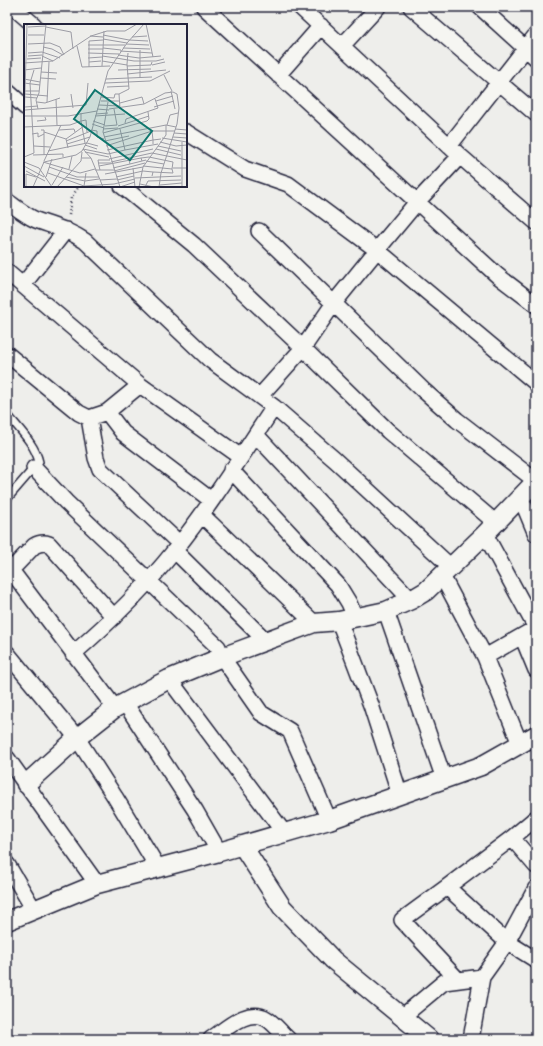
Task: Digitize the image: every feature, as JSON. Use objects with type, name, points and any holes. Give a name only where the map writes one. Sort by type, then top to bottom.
[{"type":"street","points":[[13,7],[33,24]]},
{"type":"street","points":[[204,7],[498,276],[536,305]]},
{"type":"street","points":[[300,7],[449,146],[536,222]]},
{"type":"street","points":[[342,46],[378,7]]},
{"type":"street","points":[[411,7],[536,114]]},
{"type":"street","points":[[480,7],[531,53]]},
{"type":"street","points":[[278,75],[321,26]]},
{"type":"street","points":[[449,146],[499,82],[531,53],[536,35]]},
{"type":"street","points":[[7,91],[24,106]]},
{"type":"street","points":[[187,133],[245,169],[288,184],[376,250],[536,383]]},
{"type":"street","points":[[260,396],[303,348],[334,303],[376,250],[417,202],[460,156]]},
{"type":"street","points":[[123,187],[194,245],[490,528],[536,628],[484,657]]},
{"type":"street","points":[[7,202],[35,219],[75,234],[94,248],[210,360],[260,396],[335,460],[447,572],[520,744]]},
{"type":"street","points":[[23,285],[66,230]]},
{"type":"street","points":[[26,784],[77,738],[120,706],[169,679],[222,657],[314,623],[347,619],[386,611],[426,591],[521,498],[536,481],[463,424],[423,390],[259,231]]},
{"type":"street","points":[[7,272],[140,385],[241,457]]},
{"type":"street","points":[[7,354],[79,413],[90,418],[107,412],[140,385]]},
{"type":"street","points":[[73,654],[114,617],[148,582],[178,547],[212,500],[274,408]]},
{"type":"street","points":[[107,412],[123,433],[212,500]]},
{"type":"street","points":[[90,418],[96,458],[100,469],[178,547],[266,641]]},
{"type":"street","points":[[256,435],[410,600]]},
{"type":"street","points":[[34,468],[66,502],[148,582],[218,647],[222,657],[261,713],[290,731],[329,820]]},
{"type":"street","points":[[231,470],[338,585],[349,603],[347,619],[371,705],[400,795]]},
{"type":"street","points":[[521,498],[536,534]]},
{"type":"street","points":[[202,514],[314,623]]},
{"type":"street","points":[[114,617],[49,544],[38,543],[10,572],[73,654],[120,706],[195,810],[219,852]]},
{"type":"street","points":[[386,611],[444,779]]},
{"type":"street","points":[[522,636],[536,670]]},
{"type":"street","points":[[7,653],[77,738],[158,868]]},
{"type":"street","points":[[169,679],[285,834]]},
{"type":"street","points":[[7,921],[97,884],[285,834],[329,820],[481,766],[536,735]]},
{"type":"street","points":[[7,758],[97,884]]},
{"type":"street","points":[[458,980],[402,920],[512,838],[536,818]]},
{"type":"street","points":[[512,838],[536,866]]},
{"type":"street","points":[[242,845],[282,907],[333,960],[428,1039]]},
{"type":"street","points":[[7,864],[34,910]]},
{"type":"street","points":[[447,887],[507,942],[536,960]]},
{"type":"street","points":[[471,1039],[482,977],[507,942],[536,888]]},
{"type":"street","points":[[402,1017],[444,982],[482,977]]},
{"type":"street","points":[[211,1039],[244,1017],[257,1016],[267,1020],[288,1039]]},
{"type":"lane","points":[[7,414],[29,442],[37,455],[39,462],[7,499]]},
{"type":"path","points":[[66,230],[71,198],[78,187]]}]
